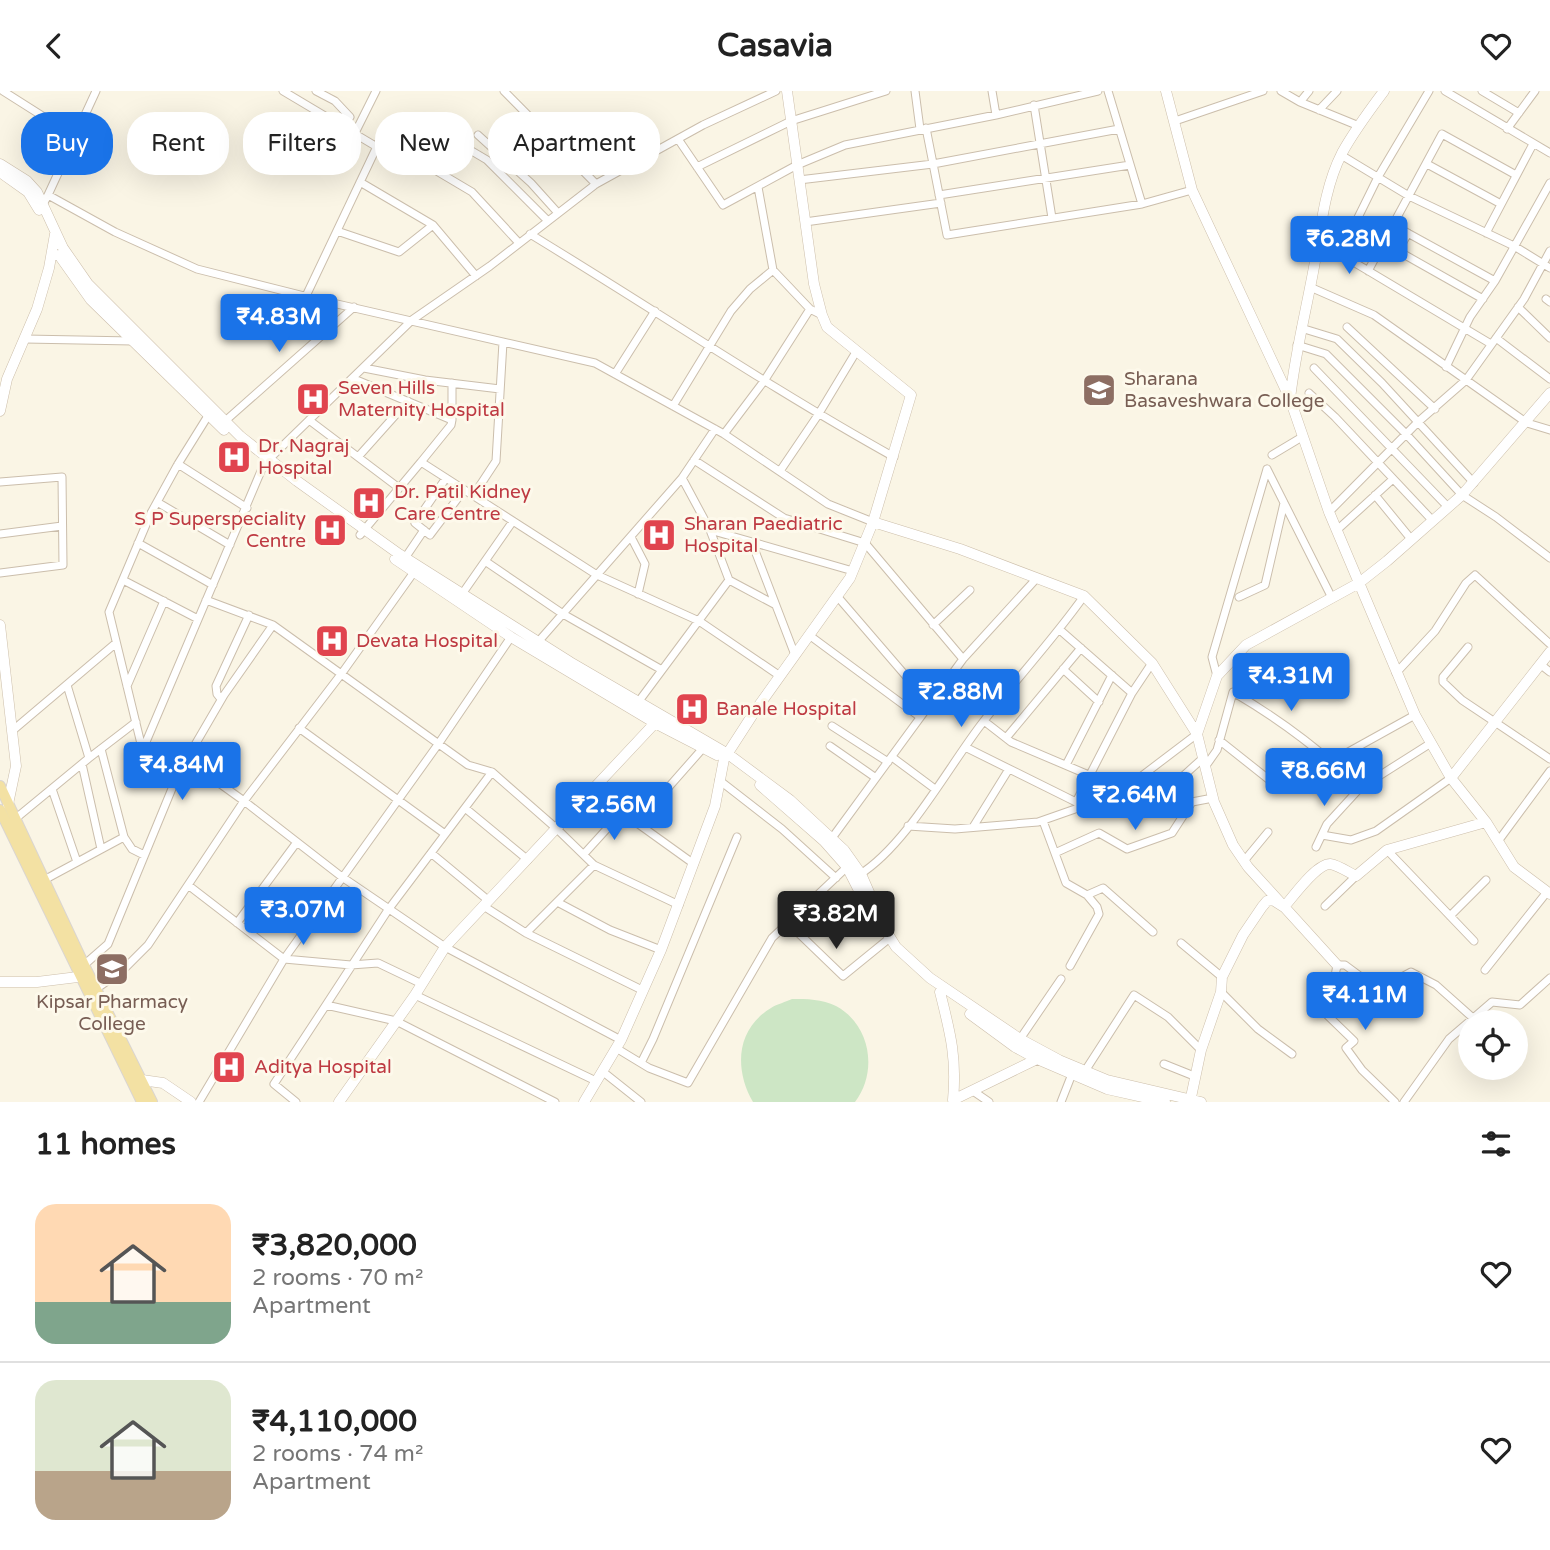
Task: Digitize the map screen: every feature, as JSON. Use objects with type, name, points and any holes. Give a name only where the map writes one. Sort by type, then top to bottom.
[{"type":"main road","points":[[584,1102],[619,1044],[661,950],[715,806],[726,756],[853,571],[873,522],[911,395],[827,327],[822,315],[814,285],[787,91]]},
{"type":"main road","points":[[1166,91],[1192,190],[1290,399],[1329,512],[1415,715],[1451,778],[1499,839],[1514,867],[1549,893]]},
{"type":"main road","points":[[1290,399],[1297,345],[1325,199],[1341,155],[1384,91]]},
{"type":"main road","points":[[0,164],[32,186],[43,203],[54,239],[82,290],[136,338],[210,413],[266,462],[511,637],[655,723],[726,756],[824,841],[858,876],[886,941],[896,955],[940,992],[1015,1047],[1107,1089],[1165,1102]]},
{"type":"main road","points":[[0,172],[43,203]]},
{"type":"main road","points":[[0,411],[7,379],[25,339],[49,268],[54,239]]},
{"type":"main road","points":[[1197,734],[1217,676],[1246,645],[1359,583],[1462,495],[1527,423],[1550,393]]},
{"type":"main road","points":[[210,413],[224,422],[266,462]]},
{"type":"main road","points":[[873,522],[960,549],[1084,596],[1152,663],[1197,734],[1213,798],[1225,831],[1244,861],[1337,965]]},
{"type":"main road","points":[[362,532],[405,558],[416,569],[639,701],[790,800],[832,838],[858,876],[886,931],[905,957],[960,1000],[1020,1039],[1085,1071],[1122,1084],[1194,1101],[1194,1076],[1200,1050],[1221,992],[1222,977],[1243,935],[1267,901],[1273,900],[1284,907]]},
{"type":"main road","points":[[0,625],[16,766],[5,814],[44,880],[84,965],[85,976],[96,989],[152,1102]]},
{"type":"main road","points":[[1451,778],[1550,652]]},
{"type":"main road","points":[[340,1102],[445,947],[655,723]]},
{"type":"main road","points":[[0,786],[5,814],[85,976],[142,1102]]},
{"type":"main road","points":[[1284,907],[1325,864],[1332,864],[1356,876],[1387,850],[1486,822]]},
{"type":"main road","points":[[0,982],[37,982],[85,976]]},
{"type":"main road","points":[[940,992],[954,1047],[956,1072],[952,1101]]},
{"type":"main road","points":[[952,1101],[1037,1059]]},
{"type":"main road","points":[[142,1080],[163,1083],[191,1102]]},
{"type":"street","points":[[3,91],[36,112]]},
{"type":"street","points":[[86,112],[96,91]]},
{"type":"street","points":[[283,91],[319,112]]},
{"type":"street","points":[[316,91],[335,101],[345,112]]},
{"type":"street","points":[[361,121],[376,91]]},
{"type":"street","points":[[503,91],[596,184]]},
{"type":"street","points":[[210,413],[157,502],[109,612],[142,749],[266,462],[412,320],[476,276],[596,184],[678,139],[776,91]]},
{"type":"street","points":[[697,167],[791,121],[886,91]]},
{"type":"street","points":[[915,91],[947,236],[1142,204],[1192,190]]},
{"type":"street","points":[[992,91],[996,115]]},
{"type":"street","points":[[678,139],[723,205],[797,166],[845,145],[996,115],[1098,91]]},
{"type":"street","points":[[1108,91],[1142,204]]},
{"type":"street","points":[[1175,121],[1241,94],[1263,91]]},
{"type":"street","points":[[1281,91],[1300,102],[1359,126]]},
{"type":"street","points":[[1300,102],[1309,91]]},
{"type":"street","points":[[1319,110],[1337,91]]},
{"type":"street","points":[[1429,91],[1378,177],[1340,254],[1465,328],[1494,341],[1550,379]]},
{"type":"street","points":[[1445,91],[1550,153]]},
{"type":"street","points":[[1507,129],[1535,91]]},
{"type":"street","points":[[1485,92],[1519,113]]},
{"type":"street","points":[[1034,105],[1052,218]]},
{"type":"street","points":[[799,180],[933,164],[1119,129]]},
{"type":"street","points":[[1368,271],[1442,134],[1517,175]]},
{"type":"street","points":[[478,135],[531,183],[558,213]]},
{"type":"street","points":[[1486,233],[1533,144]]},
{"type":"street","points":[[306,296],[375,151]]},
{"type":"street","points":[[474,152],[487,160],[548,221]]},
{"type":"street","points":[[1341,155],[1409,196],[1514,246],[1547,266]]},
{"type":"street","points":[[1427,164],[1501,204]]},
{"type":"street","points":[[805,222],[1130,165]]},
{"type":"street","points":[[56,175],[43,203],[197,269],[595,363],[724,433],[828,504],[873,522]]},
{"type":"street","points":[[443,175],[472,192],[519,243]]},
{"type":"street","points":[[360,182],[433,225],[476,276]]},
{"type":"street","points":[[1446,367],[1465,328],[1495,281],[1550,183]]},
{"type":"street","points":[[758,187],[773,269],[810,309],[822,315]]},
{"type":"street","points":[[337,231],[399,252],[433,225]]},
{"type":"street","points":[[1393,225],[1495,281]]},
{"type":"street","points":[[1408,233],[1398,251],[1483,299]]},
{"type":"street","points":[[530,235],[818,415],[894,457]]},
{"type":"street","points":[[1329,512],[1418,422],[1466,380],[1547,266],[1550,251]]},
{"type":"street","points":[[673,406],[731,311],[750,289],[773,269]]},
{"type":"street","points":[[1310,287],[1374,315],[1527,423],[1550,430]]},
{"type":"street","points":[[224,422],[354,307]]},
{"type":"street","points":[[1518,307],[1550,338]]},
{"type":"street","points":[[724,433],[764,381],[810,309]]},
{"type":"street","points":[[615,374],[655,311]]},
{"type":"street","points":[[1347,327],[1435,408]]},
{"type":"street","points":[[1301,328],[1337,339],[1474,482]]},
{"type":"street","points":[[25,339],[136,338]]},
{"type":"street","points":[[473,496],[496,461],[503,342]]},
{"type":"street","points":[[1297,345],[1326,354],[1462,495],[1550,558]]},
{"type":"street","points":[[780,471],[856,352]]},
{"type":"street","points":[[364,368],[500,389]]},
{"type":"street","points":[[1314,368],[1448,507]]},
{"type":"street","points":[[354,379],[452,420]]},
{"type":"street","points":[[362,532],[451,425],[452,383]]},
{"type":"street","points":[[1309,393],[1432,520]]},
{"type":"street","points":[[358,457],[408,401]]},
{"type":"street","points":[[309,420],[398,488]]},
{"type":"street","points":[[538,642],[682,478],[715,429]]},
{"type":"street","points":[[1272,455],[1301,437]]},
{"type":"street","points":[[694,460],[783,518],[864,543],[963,659]]},
{"type":"street","points":[[421,462],[597,575],[699,621],[780,676]]},
{"type":"street","points":[[178,464],[247,508]]},
{"type":"street","points":[[1217,676],[1212,657],[1267,469],[1332,599]]},
{"type":"street","points":[[0,482],[62,477],[63,565],[0,573]]},
{"type":"street","points":[[446,478],[415,523],[430,535],[464,490]]},
{"type":"street","points":[[682,478],[710,530],[729,580],[774,605]]},
{"type":"street","points":[[1337,530],[1393,479]]},
{"type":"street","points":[[1375,495],[1411,539]]},
{"type":"street","points":[[157,502],[230,545]]},
{"type":"street","points":[[1239,597],[1265,585],[1284,503]]},
{"type":"street","points":[[462,594],[513,521]]},
{"type":"street","points":[[0,534],[62,526]]},
{"type":"street","points":[[405,558],[424,530]]},
{"type":"street","points":[[710,530],[853,571]]},
{"type":"street","points":[[631,537],[645,564],[638,594]]},
{"type":"street","points":[[138,543],[213,585]]},
{"type":"street","points":[[752,543],[795,655]]},
{"type":"street","points":[[485,561],[563,614],[662,670]]},
{"type":"street","points":[[96,989],[123,970],[148,946],[244,801],[342,673],[416,569]]},
{"type":"street","points":[[1396,673],[1435,631],[1466,583],[1475,575],[1550,644]]},
{"type":"street","points":[[832,838],[963,659],[1037,578]]},
{"type":"street","points":[[123,580],[198,619]]},
{"type":"street","points":[[639,701],[729,580]]},
{"type":"street","points":[[933,625],[970,590]]},
{"type":"street","points":[[837,596],[930,705]]},
{"type":"street","points":[[858,876],[887,853],[984,721],[1060,630],[1084,596]]},
{"type":"street","points":[[206,600],[273,625],[468,765],[492,772],[594,865],[679,905]]},
{"type":"street","points":[[127,686],[164,601]]},
{"type":"street","points":[[221,699],[216,686],[249,615]]},
{"type":"street","points":[[84,965],[108,944],[178,774],[221,699],[273,625]]},
{"type":"street","points":[[1060,630],[1132,693]]},
{"type":"street","points":[[810,635],[920,717]]},
{"type":"street","points":[[200,1102],[284,960],[511,637]]},
{"type":"street","points":[[12,731],[117,643]]},
{"type":"street","points":[[1468,647],[1442,679],[1461,700],[1550,759]]},
{"type":"street","points":[[1006,738],[1081,648]]},
{"type":"street","points":[[1080,804],[1089,775],[1132,693],[1152,663]]},
{"type":"street","points":[[1541,665],[1550,671]]},
{"type":"street","points":[[1063,669],[1099,702]]},
{"type":"street","points":[[1066,765],[1112,675]]},
{"type":"street","points":[[67,685],[89,758]]},
{"type":"street","points":[[1160,797],[1217,750],[1233,692],[1332,761],[1360,788]]},
{"type":"street","points":[[1332,761],[1415,715]]},
{"type":"street","points":[[984,721],[1006,738],[1124,790]]},
{"type":"street","points":[[5,814],[52,789],[136,722]]},
{"type":"street","points":[[832,726],[935,789]]},
{"type":"street","points":[[299,728],[445,834]]},
{"type":"street","points":[[908,826],[973,827],[1043,821],[1080,804],[1124,790],[1197,734]]},
{"type":"street","points":[[1219,740],[1277,786]]},
{"type":"street","points":[[1316,847],[1327,824],[1360,788],[1431,743]]},
{"type":"street","points":[[830,746],[876,778]]},
{"type":"street","points":[[637,823],[704,747]]},
{"type":"street","points":[[965,747],[1080,804]]},
{"type":"street","points":[[101,749],[124,837],[129,846],[144,855]]},
{"type":"street","points":[[187,760],[342,877],[445,947],[619,1044],[641,1063],[688,1083],[772,938],[847,867]]},
{"type":"street","points":[[82,764],[101,849]]},
{"type":"street","points":[[973,827],[1009,769]]},
{"type":"street","points":[[1499,839],[1550,771]]},
{"type":"street","points":[[296,1102],[274,1084],[388,910],[492,772]]},
{"type":"street","points":[[1322,835],[1350,840],[1376,831],[1451,778]]},
{"type":"street","points":[[719,780],[782,829],[836,878]]},
{"type":"street","points":[[1542,782],[1550,787]]},
{"type":"street","points":[[595,788],[637,823],[694,864]]},
{"type":"street","points":[[52,789],[78,862]]},
{"type":"street","points":[[1055,853],[1099,833],[1127,849],[1172,833],[1192,802],[1213,798]]},
{"type":"street","points":[[465,808],[528,860]]},
{"type":"street","points":[[584,854],[623,811]]},
{"type":"street","points":[[1043,821],[1066,883],[1087,895],[1099,914],[1070,966]]},
{"type":"street","points":[[1244,861],[1268,832]]},
{"type":"street","points":[[44,880],[124,837]]},
{"type":"street","points":[[641,1063],[737,837]]},
{"type":"street","points":[[237,923],[297,842]]},
{"type":"street","points":[[1387,850],[1474,941]]},
{"type":"street","points":[[431,853],[487,904],[526,933],[642,990]]},
{"type":"street","points":[[526,933],[559,903],[594,865]]},
{"type":"street","points":[[1325,906],[1356,876]]},
{"type":"street","points":[[1450,916],[1486,880]]},
{"type":"street","points":[[188,885],[284,960],[351,965],[378,963],[422,983]]},
{"type":"street","points":[[1087,895],[1103,888],[1153,932]]},
{"type":"street","points":[[1485,970],[1549,893]]},
{"type":"street","points":[[559,903],[610,930],[661,950]]},
{"type":"street","points":[[788,923],[843,976],[886,941]]},
{"type":"street","points":[[1181,943],[1222,977]]},
{"type":"street","points":[[1395,1102],[1362,1070],[1346,1048],[1354,1041],[1322,1010],[1334,987],[1337,965],[1345,965],[1382,993],[1411,972],[1436,985],[1464,1010]]},
{"type":"street","points":[[1482,1010],[1492,1002],[1520,1005],[1550,978]]},
{"type":"street","points":[[1020,1039],[1060,979]]},
{"type":"street","points":[[1221,992],[1258,1029],[1292,1054]]},
{"type":"street","points":[[415,995],[599,1076],[641,1102]]},
{"type":"street","points":[[1085,1071],[1134,995],[1168,1017],[1200,1050]]},
{"type":"street","points":[[326,1005],[396,1021],[555,1102]]},
{"type":"street","points":[[1404,1102],[1449,1039],[1458,1031]]},
{"type":"street","points":[[1164,1064],[1194,1076]]},
{"type":"street","points":[[1061,1102],[1072,1074]]},
{"type":"street","points":[[973,1091],[989,1102]]},
{"type":"green space","points":[[792,999],[814,1000],[836,1006],[848,1014],[857,1025],[867,1050],[868,1063],[867,1077],[855,1102],[753,1102],[741,1063],[745,1038],[759,1017]]},
{"type":"place","name":"Sharana Basaveshwara College","points":[[1099,390]]},
{"type":"place","name":"Seven Hills Maternity Hospital","points":[[313,399]]},
{"type":"place","name":"Dr. Nagraj Hospital","points":[[234,457]]},
{"type":"place","name":"Dr. Patil Kidney Care Centre","points":[[369,503]]},
{"type":"place","name":"S P Superspeciality Centre","points":[[330,530]]},
{"type":"place","name":"Sharan Paediatric Hospital","points":[[659,535]]},
{"type":"place","name":"Devata Hospital","points":[[332,641]]},
{"type":"place","name":"Banale Hospital","points":[[692,709]]},
{"type":"place","name":"Kipsar Pharmacy College","points":[[112,969]]},
{"type":"place","name":"Aditya Hospital","points":[[229,1067]]}]
